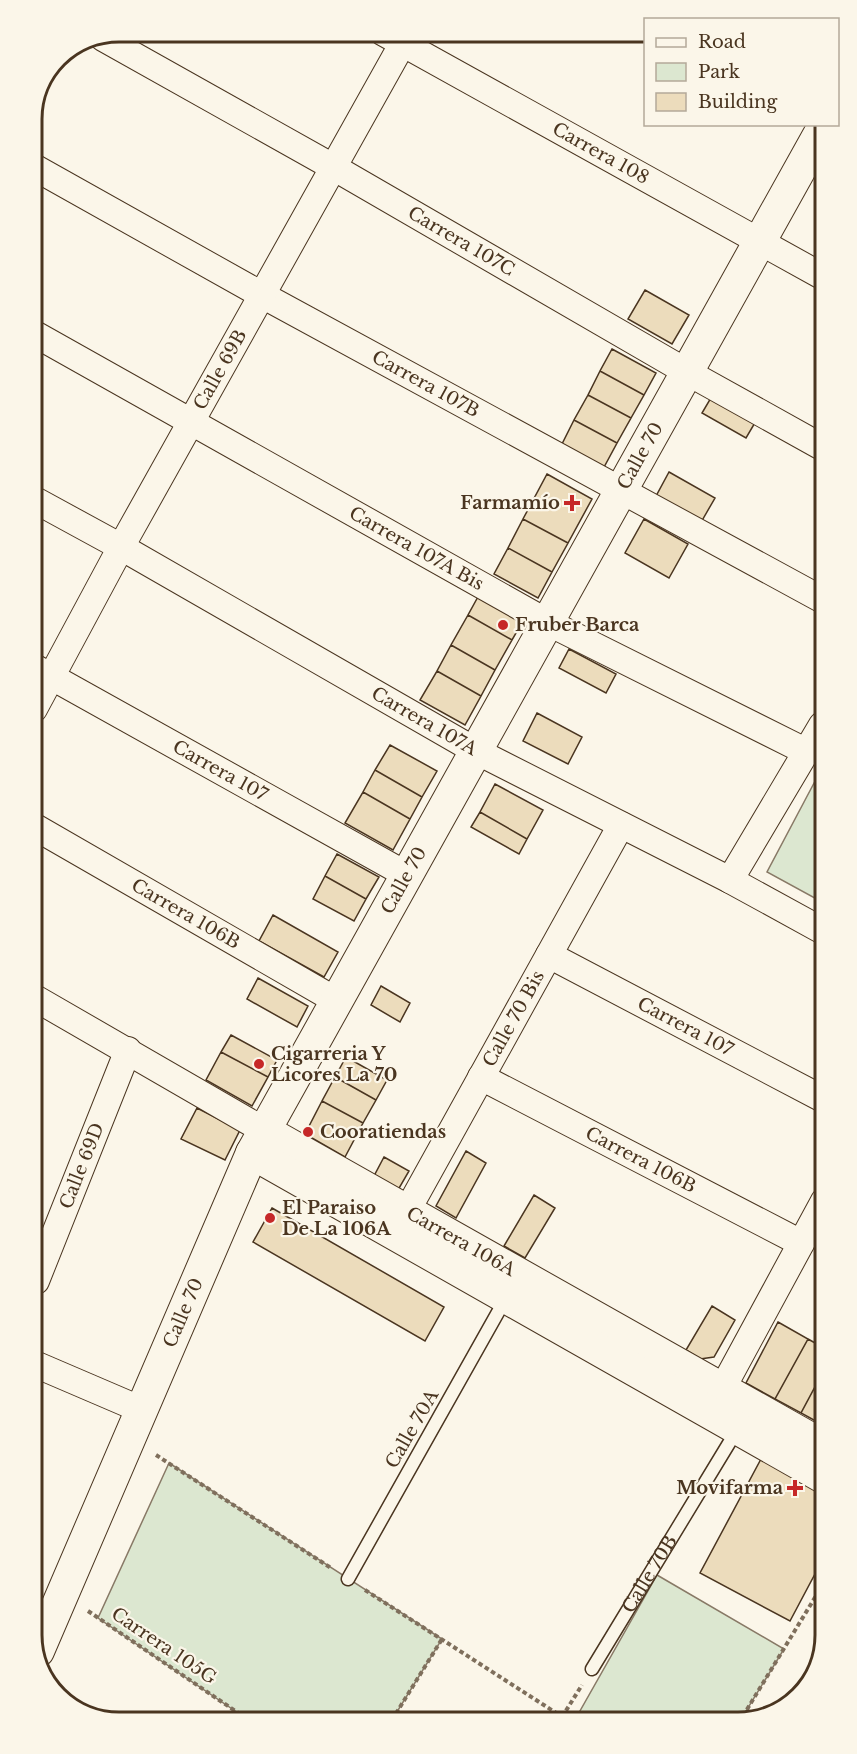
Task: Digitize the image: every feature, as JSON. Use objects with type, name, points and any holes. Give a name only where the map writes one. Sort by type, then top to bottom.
[{"type":"street","name":"Calle 69B","points":[[43,672],[121,547],[192,422],[333,166],[395,42]]},
{"type":"street","name":"Carrera 108","points":[[408,42],[815,273]]},
{"type":"street","name":"Carrera 107C","points":[[111,43],[333,166],[687,372],[815,443]]},
{"type":"street","name":"Calle 70","points":[[42,1641],[258,1142],[815,142]]},
{"type":"street","name":"Carrera 107B","points":[[42,172],[262,295],[815,596]]},
{"type":"street","name":"Carrera 107A Bis","points":[[42,338],[548,622],[805,751]]},
{"type":"street","name":"Carrera 107A","points":[[42,504],[476,752],[730,880],[815,927]]},
{"type":"street","name":"Carrera 107","points":[[43,672],[407,875]]},
{"type":"street","points":[[730,880],[815,736]]},
{"type":"street","name":"Calle 70 Bis","points":[[407,1211],[621,825]]},
{"type":"street","name":"Carrera 106B","points":[[42,831],[337,1001]]},
{"type":"street","name":"Carrera 107","points":[[549,954],[815,1095]]},
{"type":"street","name":"Carrera 106A","points":[[42,1002],[128,1050],[258,1142],[506,1298],[716,1401],[815,1443]]},
{"type":"street","name":"Calle 69D","points":[[42,1266],[128,1050]]},
{"type":"street","name":"Carrera 106B","points":[[481,1077],[801,1243]]},
{"type":"street","name":"Carrera 106A","points":[[258,1142],[407,1211],[716,1401],[738,1429],[815,1472]]},
{"type":"street","points":[[716,1401],[815,1217]]},
{"type":"street","points":[[42,1367],[142,1410]]},
{"type":"lane","name":"Calle 70A","points":[[348,1579],[506,1298]]},
{"type":"lane","name":"Calle 70B","points":[[592,1669],[738,1429]]},
{"type":"path","name":"Carrera 105G","points":[[63,1594],[237,1712]]},
{"type":"path","points":[[746,1711],[815,1597]]},
{"type":"path","points":[[397,1712],[442,1639]]},
{"type":"path","points":[[566,1712],[592,1669]]},
{"type":"green space","points":[[815,781],[815,898],[767,872]]},
{"type":"green space","points":[[169,1463],[442,1639],[397,1712],[237,1712],[98,1618]]},
{"type":"green space","points":[[657,1575],[784,1649],[746,1711],[579,1712]]},
{"type":"building","points":[[645,290],[689,315],[672,344],[628,319]]},
{"type":"building","points":[[612,349],[656,373],[644,395],[600,371]]},
{"type":"building","points":[[600,371],[644,395],[631,418],[588,395]]},
{"type":"building","points":[[588,395],[631,418],[617,443],[574,420]]},
{"type":"building","points":[[712,396],[756,421],[746,438],[702,413]]},
{"type":"building","points":[[574,420],[617,443],[603,469],[561,446]]},
{"type":"building","points":[[669,472],[715,498],[700,524],[655,498]]},
{"type":"building","points":[[547,474],[592,499],[568,543],[523,519]]},
{"type":"building","points":[[523,519],[568,543],[552,572],[508,548]]},
{"type":"building","points":[[644,519],[688,544],[669,578],[625,553]]},
{"type":"building","points":[[508,548],[552,572],[538,598],[494,574]]},
{"type":"building","points":[[479,595],[523,621],[512,640],[468,615]]},
{"type":"building","points":[[468,615],[512,640],[495,670],[451,645]]},
{"type":"building","points":[[451,645],[495,670],[481,696],[437,671]]},
{"type":"building","points":[[569,649],[616,674],[606,693],[559,668]]},
{"type":"building","points":[[437,671],[481,696],[465,725],[420,700]]},
{"type":"building","points":[[537,713],[582,737],[568,764],[523,741]]},
{"type":"building","points":[[390,745],[437,771],[422,797],[375,770]]},
{"type":"building","points":[[375,770],[422,797],[410,819],[363,792]]},
{"type":"building","points":[[495,784],[543,810],[527,839],[480,812]]},
{"type":"building","points":[[363,792],[410,819],[393,850],[345,823]]},
{"type":"building","points":[[480,812],[527,839],[519,854],[471,827]]},
{"type":"building","points":[[337,854],[379,877],[366,899],[325,876]]},
{"type":"building","points":[[325,876],[366,899],[354,921],[313,899]]},
{"type":"building","points":[[273,915],[338,952],[324,977],[259,941]]},
{"type":"building","points":[[258,978],[308,1006],[297,1027],[247,999]]},
{"type":"building","points":[[381,986],[410,1003],[400,1022],[371,1005]]},
{"type":"building","points":[[231,1035],[277,1060],[268,1077],[221,1052]]},
{"type":"building","points":[[221,1052],[268,1077],[252,1106],[206,1080]]},
{"type":"building","points":[[346,1057],[387,1080],[376,1100],[335,1077]]},
{"type":"building","points":[[335,1077],[376,1100],[363,1123],[322,1101]]},
{"type":"building","points":[[322,1101],[363,1123],[345,1157],[305,1134]]},
{"type":"building","points":[[197,1108],[240,1130],[225,1160],[181,1139]]},
{"type":"building","points":[[466,1151],[486,1163],[456,1218],[436,1206]]},
{"type":"building","points":[[384,1157],[409,1171],[398,1190],[374,1176]]},
{"type":"building","points":[[534,1195],[555,1208],[525,1258],[504,1246]]},
{"type":"building","points":[[272,1208],[444,1307],[425,1341],[253,1242]]},
{"type":"building","points":[[712,1306],[735,1320],[714,1357],[700,1359],[686,1350]]},
{"type":"building","points":[[778,1322],[808,1339],[775,1399],[746,1383]]},
{"type":"building","points":[[808,1339],[815,1343],[815,1387],[801,1413],[775,1399]]},
{"type":"building","points":[[815,1387],[815,1421],[801,1413]]},
{"type":"building","points":[[761,1459],[815,1488],[815,1574],[790,1621],[700,1573]]},
{"type":"place","name":"Farmamío","points":[[572,503]]},
{"type":"place","name":"Fruber Barca","points":[[503,625]]},
{"type":"place","name":"Cigarreria Y Licores La 70","points":[[259,1064]]},
{"type":"place","name":"Cooratiendas","points":[[308,1132]]},
{"type":"place","name":"El Paraiso De La 106A","points":[[270,1218]]},
{"type":"place","name":"Movifarma","points":[[795,1488]]}]
